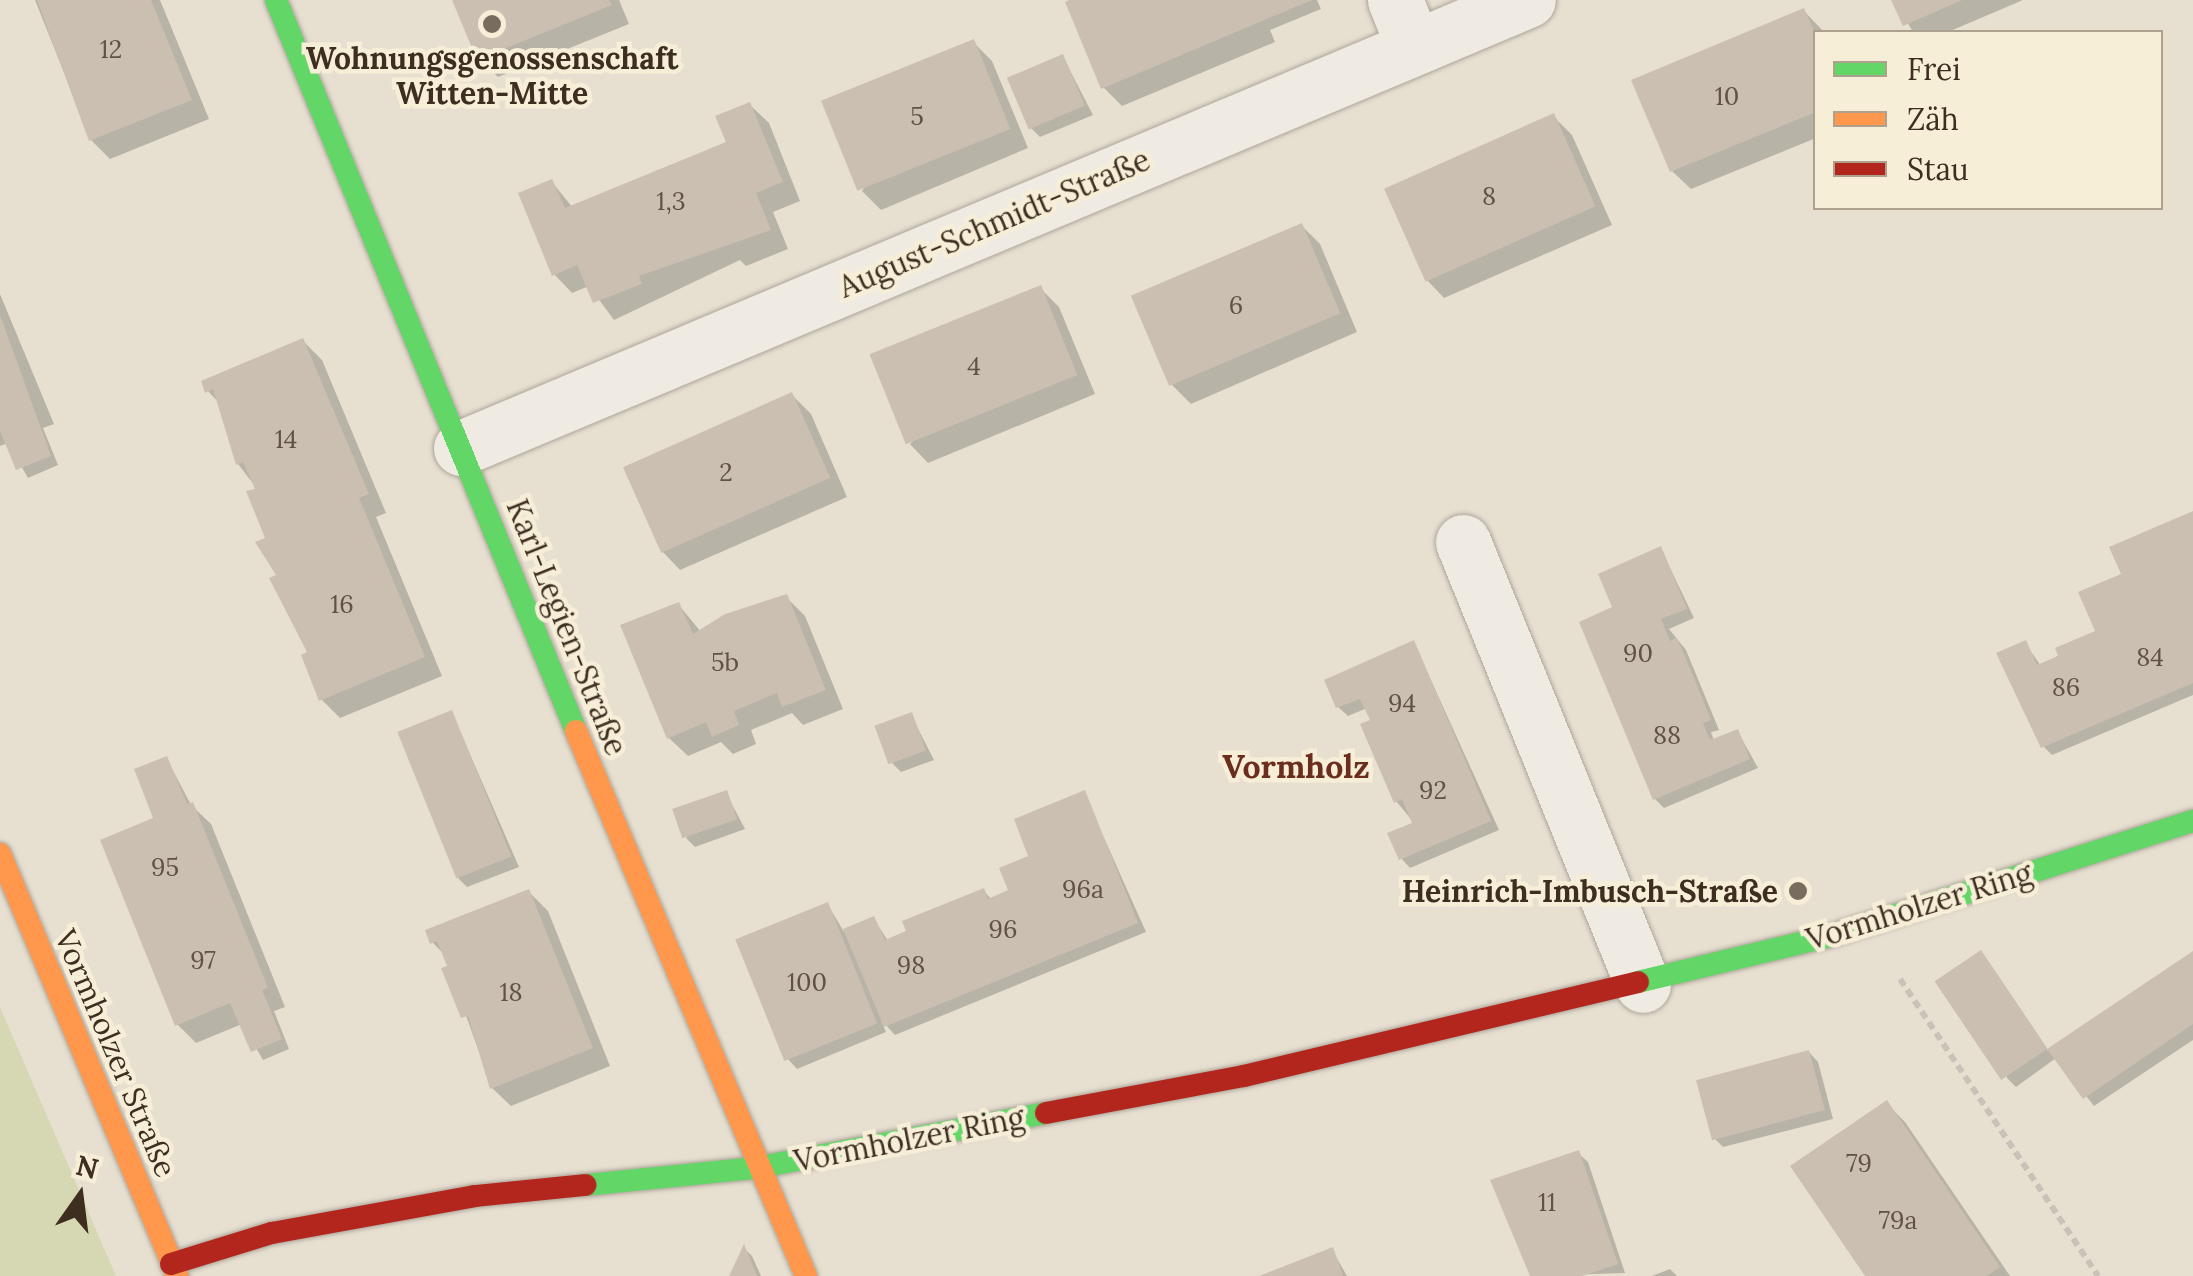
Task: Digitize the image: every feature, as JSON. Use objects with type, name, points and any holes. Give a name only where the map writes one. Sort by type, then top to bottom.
[{"type":"street","name":"Karl-Legien-Straße","points":[[276,0],[755,1168],[806,1276]]},
{"type":"street","name":"August-Schmidt-Straße","points":[[462,448],[1404,22],[1528,0]]},
{"type":"street","points":[[1463,542],[1643,986]]},
{"type":"street","name":"Vormholzer Ring","points":[[174,1270],[272,1233],[475,1196],[755,1168],[1244,1076],[1643,986],[1865,924],[2193,820]]},
{"type":"street","name":"Vormholzer Straße","points":[[0,854],[174,1270]]},
{"type":"path","points":[[1865,924],[2098,1276]]},
{"type":"green space","points":[[0,1007],[116,1276],[0,1276]]},
{"type":"building","points":[[37,0],[151,0],[192,100],[89,141]]},
{"type":"building","points":[[452,0],[609,0],[612,5],[477,60]]},
{"type":"building","points":[[1312,0],[1101,89],[1065,2]]},
{"type":"building","points":[[1891,0],[1962,0],[1903,26]]},
{"type":"building","points":[[1804,8],[1814,30],[1813,113],[1670,172],[1631,80]]},
{"type":"building","points":[[974,39],[1010,129],[857,191],[821,101]]},
{"type":"building","points":[[1063,54],[1085,106],[1029,129],[1007,78]]},
{"type":"building","points":[[750,102],[783,182],[756,193],[771,230],[639,276],[642,284],[593,303],[577,265],[552,276],[518,193],[552,179],[565,208],[726,142],[715,116]]},
{"type":"building","points":[[1554,113],[1595,206],[1426,282],[1384,189]]},
{"type":"building","points":[[1302,223],[1340,313],[1169,386],[1131,296]]},
{"type":"building","points":[[1041,285],[1077,375],[906,444],[869,354]]},
{"type":"building","points":[[0,315],[51,456],[16,470],[0,431]]},
{"type":"building","points":[[303,338],[369,494],[359,498],[425,657],[319,701],[301,655],[307,652],[269,578],[276,575],[255,542],[265,538],[246,491],[255,489],[243,462],[236,465],[213,389],[205,393],[201,381]]},
{"type":"building","points":[[792,392],[830,478],[661,553],[623,467]]},
{"type":"building","points":[[2193,511],[2193,683],[2041,748],[1996,653],[2026,640],[2037,665],[2058,656],[2055,648],[2095,631],[2078,592],[2121,574],[2109,547]]},
{"type":"building","points":[[1661,546],[1687,609],[1661,619],[1670,641],[1677,638],[1694,678],[1711,720],[1703,723],[1710,740],[1738,729],[1750,759],[1653,800],[1579,622],[1612,607],[1598,574]]},
{"type":"building","points":[[787,594],[826,690],[782,707],[777,693],[734,711],[739,725],[712,737],[706,722],[667,739],[620,625],[679,602],[693,634],[725,614]]},
{"type":"building","points":[[1414,640],[1491,821],[1399,860],[1387,833],[1412,823],[1402,799],[1394,803],[1360,724],[1370,720],[1360,699],[1336,708],[1324,680]]},
{"type":"building","points":[[452,710],[511,856],[456,879],[397,732]]},
{"type":"building","points":[[912,712],[926,751],[888,764],[874,726]]},
{"type":"building","points":[[167,756],[187,804],[193,802],[268,988],[262,990],[282,1039],[251,1052],[230,1003],[175,1026],[100,840],[153,818],[134,769]]},
{"type":"building","points":[[727,790],[737,819],[682,838],[672,809]]},
{"type":"building","points":[[1085,790],[1138,923],[884,1027],[843,929],[874,916],[885,940],[906,931],[902,921],[984,888],[988,899],[1008,890],[999,868],[1028,856],[1014,819]]},
{"type":"building","points":[[529,889],[593,1048],[490,1089],[468,1016],[461,1018],[441,968],[447,966],[437,941],[430,944],[425,930]]},
{"type":"building","points":[[828,902],[877,1023],[784,1061],[735,939]]},
{"type":"building","points":[[1981,950],[2048,1049],[2001,1080],[1935,981]]},
{"type":"building","points":[[2193,951],[2193,1024],[2083,1099],[2047,1049]]},
{"type":"building","points":[[1809,1050],[1825,1110],[1712,1140],[1696,1080]]},
{"type":"building","points":[[1887,1100],[2000,1267],[1987,1276],[1865,1276],[1790,1166]]},
{"type":"building","points":[[1579,1150],[1618,1264],[1582,1276],[1530,1276],[1490,1180]]},
{"type":"building","points":[[744,1244],[757,1276],[729,1276]]},
{"type":"building","points":[[1333,1247],[1343,1276],[1259,1276]]},
{"type":"traffic: fast","points":[[276,0],[576,731]]},
{"type":"traffic: fast","points":[[1638,982],[1830,936],[2193,821]]},
{"type":"traffic: fast","points":[[585,1185],[755,1168],[1046,1113]]},
{"type":"traffic: slow","points":[[576,731],[806,1276]]},
{"type":"traffic: slow","points":[[0,854],[177,1276]]},
{"type":"traffic: jam","points":[[1046,1113],[1244,1076],[1638,982]]},
{"type":"traffic: jam","points":[[171,1264],[272,1233],[475,1196],[585,1185]]},
{"type":"place","name":"Wohnungsgenossenschaft Witten-Mitte","points":[[492,24]]},
{"type":"place","name":"Heinrich-Imbusch-Straße","points":[[1798,891]]},
{"type":"district","name":"Vormholz","points":[[1296,767]]}]
